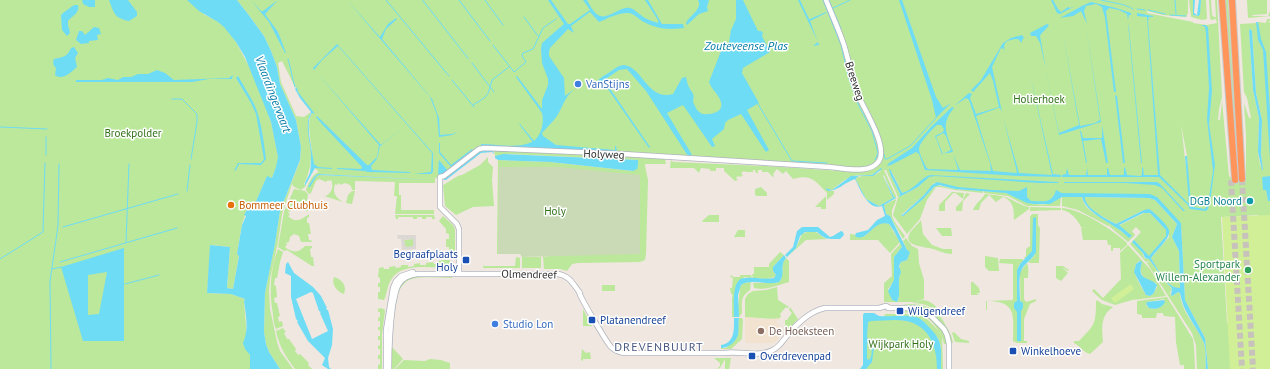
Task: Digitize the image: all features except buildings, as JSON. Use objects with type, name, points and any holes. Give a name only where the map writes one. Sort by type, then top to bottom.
[{"type":"highway","points":[[1221,0],[1233,180]]},
{"type":"highway","points":[[1232,0],[1242,179]]},
{"type":"street","name":"Breeweg","points":[[826,0],[844,46],[858,95],[878,137],[881,152],[879,161]]},
{"type":"street","name":"Holyweg","points":[[459,273],[459,229],[457,224],[440,207],[440,177],[444,176],[482,148],[623,154],[860,170],[870,168],[879,161]]},
{"type":"street","name":"Olmendreef","points":[[392,304],[397,286],[401,281],[407,276],[417,274],[561,274],[571,280],[608,343],[615,350],[622,353],[732,354],[768,352],[775,349],[788,339],[808,316],[818,309],[915,308],[924,311],[944,329],[947,334],[949,344],[949,369]]},
{"type":"street","points":[[386,369],[386,330],[392,304]]},
{"type":"street","points":[[389,369],[389,331],[392,304]]},
{"type":"shaded area","points":[[397,235],[416,235],[416,249],[402,250],[401,239],[398,239]],"holes":[[[413,239],[413,246],[406,247],[404,240]]]},
{"type":"shaded area","name":"De Hoeksteen","points":[[745,317],[756,317],[761,319],[780,318],[780,320],[777,320],[777,324],[780,324],[780,328],[778,328],[778,335],[780,337],[774,343],[746,343]]},
{"type":"green space","name":"Broekpolder","points":[[0,0],[190,0],[205,15],[223,24],[236,42],[253,74],[271,122],[279,160],[272,178],[267,177],[254,206],[249,204],[242,224],[237,254],[239,255],[233,289],[227,288],[230,247],[211,245],[207,293],[231,294],[245,299],[246,340],[250,355],[251,369],[0,369]]},
{"type":"green space","name":"Holierhoek","points":[[237,0],[1188,0],[1188,13],[1186,17],[1163,15],[1147,11],[1147,13],[1207,25],[1217,23],[1216,19],[1211,20],[1210,18],[1209,0],[1211,0],[1212,15],[1216,17],[1215,0],[1217,0],[1222,97],[1218,120],[1220,120],[1222,101],[1229,176],[1233,180],[1235,147],[1224,0],[1228,0],[1239,180],[1244,178],[1246,174],[1244,103],[1249,118],[1251,118],[1247,98],[1244,92],[1240,24],[1258,24],[1258,22],[1266,23],[1267,19],[1270,19],[1270,21],[1268,21],[1270,22],[1270,199],[1266,190],[1268,201],[1270,201],[1270,303],[1265,303],[1258,215],[1221,217],[1227,323],[1236,322],[1254,369],[1208,369],[1205,338],[1185,300],[1181,225],[1156,197],[1060,195],[1049,203],[1030,202],[1008,193],[954,187],[934,183],[924,195],[901,215],[903,216],[937,185],[955,189],[983,191],[983,193],[936,187],[927,200],[920,219],[907,234],[893,215],[898,197],[886,170],[884,170],[896,199],[884,175],[883,176],[893,198],[879,206],[866,199],[856,178],[862,176],[870,176],[877,174],[881,171],[879,170],[872,175],[858,175],[848,178],[832,190],[828,190],[826,188],[828,191],[834,191],[834,194],[827,200],[827,193],[816,182],[805,177],[793,179],[786,171],[783,174],[777,169],[773,174],[773,177],[768,172],[762,172],[762,170],[758,170],[758,173],[756,173],[755,170],[753,170],[753,172],[744,171],[741,173],[743,175],[740,177],[738,176],[736,178],[738,180],[735,181],[724,171],[724,168],[716,168],[716,171],[710,171],[710,169],[701,168],[699,173],[694,168],[670,168],[671,160],[673,162],[856,172],[869,170],[665,159],[666,164],[645,164],[648,180],[645,260],[640,262],[578,263],[572,264],[567,271],[560,269],[544,269],[543,256],[547,257],[548,252],[500,186],[499,254],[497,254],[498,160],[550,162],[633,171],[638,165],[638,160],[509,154],[495,156],[494,151],[480,151],[443,179],[435,178],[435,183],[399,183],[401,210],[434,210],[434,214],[395,214],[397,196],[394,196],[395,182],[355,181],[355,190],[352,190],[351,186],[347,184],[335,184],[335,195],[343,202],[324,196],[330,193],[332,183],[331,180],[326,182],[319,179],[316,181],[311,193],[309,194],[306,190],[308,185],[312,177],[319,172],[314,167],[310,137],[309,125],[312,113],[299,94],[282,61],[278,63],[281,82],[296,116],[304,117],[311,112],[308,122],[308,127],[311,162],[304,184],[306,186],[301,190],[294,187],[292,184],[282,214],[270,279],[270,309],[277,342],[280,351],[293,369],[280,369],[269,352],[266,344],[264,332],[265,293],[280,211],[300,161],[301,147],[296,120],[280,84],[277,67],[264,36]],"holes":[[[1250,29],[1252,31],[1256,93],[1262,120],[1261,154],[1263,170],[1260,164],[1258,152],[1259,118],[1253,90],[1249,30]],[[1181,124],[1187,156],[1189,191],[1192,206],[1188,204],[1190,203]],[[892,172],[902,193],[909,191],[924,181],[918,187],[899,197],[900,194],[891,176]],[[318,174],[433,180],[319,175],[308,187],[314,177]]]},
{"type":"green space","points":[[1189,0],[1193,0],[1193,15],[1199,16],[1201,0],[1206,0],[1207,19],[1202,20],[1191,17]]},
{"type":"green space","points":[[1247,0],[1267,0],[1267,14],[1252,16],[1268,16],[1270,11],[1270,16],[1248,18]]},
{"type":"green space","points":[[488,157],[488,162],[493,167],[492,180],[494,206],[473,207],[456,215],[445,206],[443,185],[480,165]]},
{"type":"green space","name":"Holy","points":[[499,167],[559,167],[640,175],[640,254],[522,257],[520,254],[498,254]]},
{"type":"green space","points":[[761,187],[767,193],[767,196],[755,195],[755,189]]},
{"type":"green space","points":[[294,189],[305,191],[308,194],[307,201],[305,202],[308,211],[303,210],[301,204],[295,203],[291,206],[291,211],[288,212],[290,215],[288,216],[294,220],[299,220],[309,214],[307,223],[309,223],[311,234],[308,234],[309,240],[312,242],[301,242],[299,236],[294,234],[290,237],[289,242],[286,243],[287,245],[285,247],[290,250],[298,251],[305,246],[312,246],[310,249],[314,266],[287,250],[284,251],[278,247],[284,212]]},
{"type":"green space","points":[[352,191],[355,191],[352,204],[346,203],[348,195]]},
{"type":"green space","points":[[984,191],[1006,193],[1025,201],[1041,205],[1051,203],[1061,197],[1060,206],[1027,206],[1008,196],[984,193]]},
{"type":"green space","points":[[952,192],[954,192],[945,202],[945,211],[939,211],[939,205]]},
{"type":"green space","points":[[954,192],[964,193],[963,199]]},
{"type":"green space","points":[[966,193],[970,194],[963,201],[962,211],[956,211],[956,207],[963,200]]},
{"type":"green space","points":[[985,194],[999,196],[1008,198],[1021,205],[1029,207],[1029,209],[1014,220],[1011,203],[1007,199],[1003,197],[996,202],[989,195],[981,203],[979,210],[973,210]]},
{"type":"green space","points":[[826,196],[826,209],[815,207]]},
{"type":"green space","points":[[1062,197],[1082,197],[1083,202],[1089,210],[1112,224],[1108,226],[1078,210],[1062,206]]},
{"type":"green space","points":[[1084,197],[1149,198],[1155,200],[1177,224],[1172,237],[1179,251],[1180,289],[1175,288],[1167,281],[1151,258],[1169,237],[1169,230],[1150,210],[1144,210],[1116,224],[1092,210],[1088,206]]},
{"type":"green space","name":"Holierhoek","points":[[896,199],[892,209],[892,214],[894,221],[905,236],[903,239],[890,216],[886,214],[884,205]]},
{"type":"green space","points":[[1030,207],[1061,208],[1061,210],[1030,211]]},
{"type":"green space","points":[[1062,208],[1078,212],[1105,226],[1127,243],[1127,245],[1120,251],[1120,248],[1113,248],[1113,251],[1111,251],[1111,245],[1108,245],[1107,240],[1083,240],[1081,228],[1083,227],[1081,227],[1073,216],[1062,210]]},
{"type":"green space","points":[[1146,212],[1151,214],[1166,230],[1166,236],[1149,257],[1134,240],[1143,253],[1144,258],[1149,259],[1172,288],[1170,293],[1172,296],[1178,292],[1180,293],[1183,306],[1204,344],[1206,369],[1197,369],[1196,345],[1192,333],[1147,263],[1149,261],[1146,262],[1130,244],[1141,232],[1136,227],[1132,231],[1135,235],[1128,242],[1109,226],[1112,224],[1130,238],[1131,236],[1118,226]]},
{"type":"green space","points":[[1032,214],[1038,214],[1038,225],[1040,228],[1039,263],[1028,262],[1035,255],[1033,218],[1033,249],[1025,259],[1024,258],[1026,256],[1026,249],[1030,246],[1030,217]]},
{"type":"green space","points":[[395,215],[434,215],[435,219],[432,219],[432,217],[422,219],[422,217],[417,217],[417,219],[413,219],[413,217],[398,217],[398,219],[396,219]]},
{"type":"green space","points":[[709,215],[719,215],[719,222],[702,221]]},
{"type":"green space","name":"Sportpark Willem-Alexander","points":[[1270,215],[1270,369],[1230,369],[1222,217]]},
{"type":"green space","points":[[443,216],[453,225],[455,229],[455,256],[453,258],[446,257],[446,253],[449,253],[449,247],[446,247],[446,239],[449,239],[449,234],[446,233],[446,229],[439,221]]},
{"type":"green space","points":[[921,220],[923,234],[932,245],[943,249],[952,249],[952,254],[917,246],[910,242],[908,239],[910,233]]},
{"type":"green space","points":[[883,222],[889,224],[900,242],[890,253],[878,240],[850,240],[850,234],[865,236],[878,224]]},
{"type":"green space","points":[[936,228],[951,228],[952,236],[942,236]]},
{"type":"green space","points":[[738,230],[745,230],[745,237],[734,237]]},
{"type":"green space","points":[[809,231],[815,232],[828,239],[806,240],[787,257],[797,246],[802,234]]},
{"type":"green space","points":[[906,238],[912,246],[918,249],[919,263],[924,280],[924,299],[915,302],[884,302],[884,283],[892,276],[891,254],[901,243],[902,247],[894,257],[894,281],[888,289],[892,300],[898,301],[900,265],[901,262],[907,260],[909,253],[903,241]]},
{"type":"green space","points":[[413,239],[413,247],[405,247],[404,240]]},
{"type":"green space","points":[[1128,245],[1150,269],[1166,296],[1132,300],[1115,305],[1102,300],[1092,291],[1094,289],[1103,298],[1121,279],[1120,253]],"holes":[[[1139,261],[1142,262],[1141,271],[1143,276],[1156,283],[1157,287],[1154,293],[1150,296],[1146,295],[1136,278],[1136,265]]]},
{"type":"green space","points":[[278,249],[283,252],[277,278],[275,278],[274,285],[276,286],[277,297],[274,298],[275,303],[277,303],[280,316],[278,317],[279,322],[282,321],[283,326],[276,329],[273,320],[271,290],[273,265]]},
{"type":"green space","points":[[780,252],[784,255],[773,267],[773,271],[776,275],[775,277],[767,279],[753,278],[752,274],[754,274],[754,267],[769,267],[769,264]]},
{"type":"green space","points":[[985,256],[998,258],[999,271],[989,271],[985,267]]},
{"type":"green space","points":[[516,257],[520,258],[520,268],[483,268],[484,264],[484,266],[515,266]]},
{"type":"green space","points":[[522,257],[541,257],[541,268],[522,268]]},
{"type":"green space","points":[[786,258],[789,261],[789,282],[767,288],[754,288],[753,283],[776,283],[781,280],[783,263]]},
{"type":"green space","points":[[1000,259],[1013,259],[1013,264],[999,263]]},
{"type":"green space","points":[[1013,259],[1024,260],[1019,265],[1017,272],[1017,341],[1021,341],[1020,272],[1027,263],[1028,278],[1024,278],[1024,299],[1026,302],[1036,299],[1036,301],[1030,304],[1024,319],[1024,341],[1027,341],[1027,343],[1017,343],[1013,341],[1013,318],[1009,307],[997,302],[987,301],[986,310],[986,301],[1013,300]]},
{"type":"green space","points":[[450,260],[450,268],[418,267],[409,268],[395,274],[391,280],[384,300],[378,299],[378,292],[380,292],[380,287],[378,287],[378,283],[380,283],[380,278],[378,277],[379,268],[383,267],[384,269],[389,269],[389,267],[395,266],[396,268],[401,267],[401,265],[408,265],[408,267],[420,263],[420,265],[426,265],[426,263],[433,262],[434,264],[438,264],[438,261]]},
{"type":"green space","points":[[1056,266],[1063,266],[1069,270],[1068,271],[1062,267],[1068,273],[1061,281],[1056,278]]},
{"type":"green space","points":[[413,275],[452,276],[452,278],[416,278],[408,280],[401,287],[395,309],[392,347],[403,359],[394,369],[390,369],[391,325],[397,291],[405,280]]},
{"type":"green space","points":[[732,275],[733,277],[740,277],[740,275],[751,275],[752,278],[744,277],[735,292],[734,317],[732,317],[733,296],[730,288],[732,288],[733,278],[730,277]]},
{"type":"green space","points":[[334,277],[343,283],[345,288],[344,294],[335,287],[333,282]]},
{"type":"green space","points":[[751,282],[750,290],[743,297],[742,313],[739,317],[738,309],[740,287],[743,283]]},
{"type":"green space","points":[[971,282],[979,288],[980,293],[977,294],[980,295],[971,295]]},
{"type":"green space","points":[[1131,284],[1134,289],[1115,303],[1111,298]]},
{"type":"green space","points":[[602,285],[615,285],[615,291],[602,291]]},
{"type":"green space","points":[[777,287],[778,300],[789,307],[786,307],[780,314],[780,318],[771,319],[745,317],[745,299],[748,294],[753,291]]},
{"type":"green space","points":[[1167,297],[1193,339],[1195,369],[1184,369],[1184,365],[1180,365],[1176,342],[1175,317],[1164,316],[1163,313],[1157,313],[1156,318],[1142,318],[1142,315],[1137,314],[1137,301]],"holes":[[[1164,299],[1164,303],[1157,309],[1149,308],[1146,305],[1147,302]]]},
{"type":"green space","points":[[923,300],[936,306],[944,318],[930,307],[912,303]]},
{"type":"green space","points":[[1097,300],[1102,304],[1113,307],[1104,318],[1102,327],[1103,342],[1090,354],[1074,343],[1074,341],[1079,341],[1091,328],[1095,320]]},
{"type":"green space","points":[[902,304],[923,305],[933,310],[942,319],[953,343],[951,342],[946,329],[927,310],[917,306]]},
{"type":"green space","points":[[790,307],[798,319],[785,333],[785,320],[787,320],[792,313],[789,310]]},
{"type":"green space","points":[[378,308],[384,309],[385,311],[382,334],[382,369],[378,369],[378,365],[380,364],[378,355],[380,355],[380,349],[378,349],[378,346],[380,345],[380,340],[378,340],[378,336],[380,336],[380,330],[378,330],[378,327],[380,327],[380,321],[378,321],[378,318],[380,317],[380,312],[378,312]]},
{"type":"green space","points":[[583,309],[592,326],[583,326]]},
{"type":"green space","points":[[912,309],[924,314],[939,326],[943,331],[947,344],[944,344],[941,335],[931,321],[923,315],[915,312],[900,313],[902,311]]},
{"type":"green space","points":[[885,314],[918,314],[925,317],[938,330],[942,337],[943,369],[941,369],[941,346],[938,338],[922,320],[914,317],[884,317]]},
{"type":"green space","points":[[739,318],[742,318],[743,320],[742,339],[731,349],[721,349],[726,348],[737,337]]},
{"type":"green space","name":"Wijkpark Holy","points":[[886,318],[920,323],[937,344],[939,369],[862,369],[865,367],[865,319]]},
{"type":"green space","points":[[283,328],[286,332],[284,333],[287,339],[289,339],[296,349],[295,351],[309,363],[308,365],[312,369],[295,369],[292,365],[277,336],[276,331]]},
{"type":"green space","points":[[954,332],[961,339],[969,341],[969,343],[955,342],[952,333]]},
{"type":"green space","points":[[582,349],[586,353],[590,352],[591,359],[581,360]]},
{"type":"green space","points":[[714,358],[731,358],[729,369],[725,369],[725,359],[720,368],[717,369],[720,366],[720,363]]},
{"type":"green space","points":[[430,359],[450,363],[450,369],[395,369],[404,360],[425,361]]},
{"type":"water","points":[[82,0],[95,0],[95,7],[89,7],[83,4]]},
{"type":"water","points":[[109,0],[128,0],[137,12],[137,16],[129,21],[120,18],[115,14]]},
{"type":"water","name":"Vlaardingervaart","points":[[187,0],[237,0],[264,36],[277,67],[280,84],[296,120],[301,147],[300,160],[280,211],[265,293],[264,332],[266,344],[269,352],[280,369],[250,369],[250,355],[245,349],[243,343],[246,333],[245,299],[231,294],[207,293],[210,245],[230,247],[227,288],[233,289],[239,256],[237,254],[242,225],[246,216],[244,215],[250,204],[254,206],[267,176],[272,178],[278,157],[271,122],[245,57],[236,42],[224,27],[199,11]]},
{"type":"water","points":[[251,0],[261,11],[263,11],[278,0],[265,14],[278,32],[286,53],[269,22]]},
{"type":"water","points":[[347,0],[380,37],[388,24],[396,18],[397,19],[386,29],[382,39],[432,99],[439,118],[440,135],[452,134],[458,131],[452,135],[439,137],[437,115],[430,97]]},
{"type":"water","points":[[423,0],[469,59],[468,59]]},
{"type":"water","points":[[548,0],[551,0],[568,24],[590,10],[583,0],[587,0],[598,15],[605,16],[622,9],[630,8],[647,19],[658,23],[658,20],[645,0],[648,0],[662,24],[683,24],[684,28],[672,29],[652,26],[629,13],[617,14],[599,22],[590,12],[571,26],[574,33],[568,29],[550,48],[549,56],[564,78],[565,96],[577,87],[565,100],[554,120],[542,133],[543,136],[556,145],[615,150],[616,146],[617,152],[481,146],[481,144],[507,146],[520,145],[532,142],[519,124],[534,141],[541,131],[543,120],[542,113],[516,77],[517,76],[542,109],[542,100],[548,85],[548,79],[542,63],[542,43],[564,24]]},
{"type":"water","points":[[698,0],[709,0],[707,7],[708,11],[699,14],[687,25],[686,23],[699,6]]},
{"type":"water","name":"Zouteveense Plas","points":[[736,0],[743,0],[758,31],[763,33],[762,36],[770,52],[743,68],[742,73],[759,103],[747,110],[769,150],[766,152],[741,114],[725,123],[724,129],[712,139],[715,146],[712,147],[683,105],[667,113],[692,155],[688,156],[646,91],[627,69],[619,70],[604,80],[650,147],[649,148],[603,82],[601,82],[596,88],[593,86],[603,76],[622,65],[630,67],[636,71],[651,88],[657,93],[664,95],[673,94],[682,78],[686,77],[688,86],[693,95],[693,102],[697,110],[702,114],[715,113],[720,109],[721,101],[709,82],[721,51],[729,42],[731,30],[736,19]]},
{"type":"water","points":[[798,0],[800,0],[809,19],[826,12],[810,21],[817,41]]},
{"type":"water","points":[[899,0],[902,0],[936,97],[943,108],[951,103],[936,118],[932,100]]},
{"type":"water","points":[[1051,0],[1053,0],[1061,12],[1068,7],[1070,8],[1075,6],[1060,14],[1057,13]]},
{"type":"water","points":[[1193,0],[1195,0],[1194,13],[1197,15],[1199,0],[1201,0],[1199,16],[1193,15]]},
{"type":"water","points":[[1091,2],[1131,13],[1128,20],[1127,14],[1119,10],[1109,8],[1106,11],[1116,92],[1114,92],[1105,18],[1102,7],[1096,4],[1086,6],[1084,11],[1087,24],[1081,11],[1073,16],[1060,18]]},
{"type":"water","points":[[74,5],[78,5],[78,10],[68,21],[70,33],[67,36],[62,30],[61,15]]},
{"type":"water","points":[[1137,13],[1153,16],[1149,17],[1148,21],[1160,175],[1189,203],[1185,156],[1187,156],[1191,203],[1193,207],[1205,209],[1208,204],[1213,171],[1207,119],[1209,88],[1206,34],[1205,27],[1201,25],[1208,27],[1212,91],[1209,124],[1215,165],[1211,195],[1208,209],[1206,211],[1190,209],[1188,205],[1159,177],[1062,177],[1062,175],[1066,174],[1067,168],[1069,175],[1086,175],[1087,168],[1088,175],[1107,175],[1108,168],[1110,175],[1123,175],[1125,167],[1127,175],[1141,176],[1142,167],[1144,175],[1158,175],[1147,17],[1137,16]]},
{"type":"water","points":[[1256,22],[1258,22],[1261,39],[1266,52],[1270,111],[1270,159],[1263,50],[1258,40]]},
{"type":"water","points":[[1128,23],[1129,28],[1142,163],[1141,163]]},
{"type":"water","points":[[1047,24],[1049,25],[1040,36],[1046,69],[1040,43],[1036,36],[1031,36],[1030,33]]},
{"type":"water","points":[[94,27],[99,28],[101,34],[97,35],[98,40],[81,44],[76,40],[79,31],[82,31],[85,35]]},
{"type":"water","points":[[1086,27],[1101,122],[1059,135],[1046,71],[1059,133],[1079,125],[1063,34],[1080,126],[1095,123],[1100,120]]},
{"type":"water","points":[[1250,29],[1252,31],[1256,93],[1262,120],[1261,154],[1263,170],[1258,152],[1259,118],[1253,90]]},
{"type":"water","points":[[1022,35],[1024,38],[1022,43],[1018,39],[1009,40],[1006,42],[1004,49],[1001,48],[992,67],[1002,112],[1000,108],[998,108],[976,116],[993,171],[1017,172],[1003,117],[1019,173],[1052,175],[1030,74],[1053,174],[1061,175],[1061,177],[1018,176],[925,170],[919,154],[916,152],[887,166],[889,163],[912,148],[952,107],[954,108],[947,119],[946,129],[953,152],[944,154],[951,150],[946,136],[943,133],[936,137],[942,154],[935,136],[943,132],[944,129],[941,125],[937,125],[926,136],[919,149],[926,167],[928,169],[957,170],[958,169],[953,154],[960,170],[991,171],[990,163],[969,100],[966,98],[954,106],[969,93],[972,94],[970,98],[976,114],[999,107],[990,73],[973,92],[971,90],[981,80],[1003,43],[1011,38]]},
{"type":"water","points":[[337,44],[433,153],[433,172],[431,174],[414,174],[431,172],[432,153],[338,46],[322,60],[314,70],[313,68]]},
{"type":"water","points":[[74,47],[78,53],[75,58],[77,67],[70,73],[58,77],[55,75],[56,68],[53,62],[54,59],[64,56],[71,48]]},
{"type":"water","points":[[157,70],[165,73],[174,80],[229,78],[233,75],[232,79],[209,79],[192,82],[76,82],[76,80],[102,80],[108,78],[118,80],[123,77],[148,74]]},
{"type":"water","points":[[317,73],[380,144],[403,128],[380,146],[377,158],[371,166],[372,170],[410,173],[368,172],[337,169],[361,169],[362,167],[321,123],[316,117],[317,116],[367,165],[369,165],[377,157],[379,145]]},
{"type":"water","points":[[238,76],[252,100],[259,116],[266,159],[261,165],[239,164],[234,171],[238,163],[261,163],[264,159],[256,114],[236,78]]},
{"type":"water","points":[[297,87],[298,92],[315,114],[312,113],[309,124],[314,164],[318,167],[332,168],[315,168],[305,186],[305,182],[311,167],[308,122],[311,112],[300,98],[295,89]]},
{"type":"water","points":[[1115,95],[1117,96],[1125,163],[1123,163]]},
{"type":"water","points":[[1102,125],[1108,163],[1106,163],[1101,139],[1083,141],[1086,163],[1080,131],[1083,138],[1102,138]]},
{"type":"water","points":[[439,143],[440,152],[451,165],[472,149],[473,150],[451,167],[439,153]]},
{"type":"water","points":[[486,150],[493,151],[494,154],[492,152],[481,153],[446,180],[443,180],[479,152]]},
{"type":"water","points":[[503,154],[638,160],[638,165],[637,169],[633,171],[550,162],[498,160],[495,158],[495,156]]},
{"type":"water","points":[[439,160],[448,171],[442,174],[438,174]]},
{"type":"water","points":[[881,168],[882,169],[873,176],[859,176],[856,178],[866,199],[855,179],[832,191],[828,191],[825,188],[832,190],[851,176],[872,175]]},
{"type":"water","points":[[889,169],[902,193],[906,192],[930,175],[1059,183],[935,176],[929,177],[918,187],[899,197],[900,194]]},
{"type":"water","points":[[318,174],[433,180],[319,175],[310,187],[308,187],[314,177]]},
{"type":"water","points":[[883,175],[894,197],[896,198],[884,205],[886,214],[890,216],[907,250],[910,252],[907,260],[901,262],[899,266],[901,272],[897,302],[892,300],[888,291],[894,280],[894,257],[902,247],[894,231],[889,224],[883,223],[863,237],[859,238],[855,236],[856,233],[868,230],[877,220],[885,216],[882,206],[877,207],[866,199],[879,206],[893,198]]},
{"type":"water","points":[[1270,176],[1270,201],[1268,201],[1266,190],[1263,190],[1262,177]]},
{"type":"water","points":[[937,182],[958,187],[1019,191],[1027,187],[1027,197],[1031,201],[1050,200],[1056,190],[1062,193],[1150,194],[1157,197],[1181,223],[1185,300],[1205,338],[1208,369],[1206,369],[1204,344],[1186,312],[1180,293],[1178,292],[1172,296],[1171,295],[1172,288],[1149,259],[1145,258],[1143,253],[1132,242],[1134,240],[1149,256],[1166,236],[1166,230],[1150,213],[1143,213],[1119,225],[1132,236],[1129,238],[1089,209],[1082,197],[1062,197],[1050,204],[1034,204],[1027,203],[1006,193],[955,189],[939,185],[934,187],[923,199],[903,216],[901,216],[924,195],[932,185]],"holes":[[[1085,197],[1149,198],[1155,200],[1177,224],[1172,237],[1179,251],[1180,288],[1171,285],[1167,281],[1151,258],[1166,240],[1169,233],[1168,227],[1159,217],[1149,209],[1116,224],[1092,209],[1088,205]]]},
{"type":"water","points":[[1064,182],[1157,182],[1185,211],[1183,211],[1162,188],[1155,185]]},
{"type":"water","points":[[1036,217],[1036,252],[1024,267],[1020,275],[1020,301],[1023,303],[1023,308],[1021,311],[1021,341],[1017,341],[1017,312],[1014,308],[1014,303],[1017,301],[1017,270],[1020,264],[1032,251],[1033,218]]},
{"type":"water","points":[[802,227],[818,227],[830,237],[841,231],[844,235],[840,239],[830,239],[825,238],[817,232],[805,232],[800,236],[796,248],[787,257],[785,255],[793,247],[797,231]]},
{"type":"water","points":[[124,248],[124,341],[83,341],[61,267]],"holes":[[[107,272],[99,314],[88,315],[88,275]]]},
{"type":"water","points":[[784,255],[786,258],[779,282],[750,282],[741,285],[738,295],[739,317],[734,317],[734,293],[737,283],[741,279],[745,278],[774,278],[776,275],[773,271],[773,267]]},
{"type":"water","points":[[1140,261],[1142,262],[1142,276],[1157,285],[1154,293],[1150,296],[1146,295],[1134,272],[1136,264]]},
{"type":"water","points":[[288,262],[294,273],[313,287],[321,296],[328,310],[333,329],[332,345],[328,358],[329,367],[331,369],[328,369],[322,365],[325,358],[308,341],[297,322],[298,321],[296,319],[291,297],[291,276],[285,273],[286,264]],"holes":[[[311,292],[313,293],[328,331],[312,339],[296,299]]]},
{"type":"water","points":[[1164,300],[1164,304],[1156,309],[1149,308],[1146,304],[1147,302]]},
{"type":"water","points":[[864,313],[874,313],[879,316],[907,316],[921,319],[926,323],[939,341],[941,350],[941,369],[937,369],[934,345],[926,333],[914,324],[906,321],[893,320],[868,322],[867,337],[874,348],[872,362],[866,369],[860,369],[863,365]],"holes":[[[867,343],[872,351],[869,360],[867,359]]]},
{"type":"water","points":[[734,318],[739,318],[737,338],[729,346],[721,348],[721,345],[726,344],[733,335]]},
{"type":"waterway","points":[[386,0],[449,76]]},
{"type":"waterway","points":[[459,0],[490,41]]},
{"type":"waterway","points":[[485,0],[503,25]]},
{"type":"waterway","points":[[823,0],[841,45],[849,79],[858,104],[872,131],[878,153],[875,160]]},
{"type":"waterway","points":[[829,0],[841,29]]},
{"type":"waterway","points":[[833,8],[850,0]]},
{"type":"waterway","points":[[1101,0],[1121,4],[1133,9]]},
{"type":"waterway","points":[[1175,0],[1176,14]]},
{"type":"waterway","points":[[1137,9],[1145,10]]},
{"type":"waterway","points":[[1148,10],[1165,14]]},
{"type":"waterway","points":[[1170,15],[1186,16]]},
{"type":"waterway","points":[[524,17],[538,36]]},
{"type":"waterway","points":[[493,45],[514,72],[526,62],[522,56],[523,53],[533,49],[543,28],[556,19]]},
{"type":"waterway","points":[[844,40],[862,98]]},
{"type":"waterway","points":[[288,59],[295,87]]},
{"type":"waterway","points":[[472,63],[490,87],[486,96],[473,105]]},
{"type":"waterway","points":[[494,92],[490,87],[492,80],[509,67]]},
{"type":"waterway","points":[[452,80],[474,107]]},
{"type":"waterway","points":[[172,99],[182,99],[197,114],[191,159]]},
{"type":"waterway","points":[[758,104],[792,161],[827,163]]},
{"type":"waterway","points":[[883,151],[885,159],[887,159],[910,146],[936,118]]},
{"type":"waterway","points":[[0,127],[47,129]]},
{"type":"waterway","points":[[46,137],[46,155]]},
{"type":"waterway","points":[[0,259],[43,232],[45,163]]},
{"type":"waterway","points":[[51,369],[50,281],[58,226],[59,164]]},
{"type":"waterway","points":[[126,242],[129,164]]},
{"type":"waterway","points":[[187,191],[190,165]]},
{"type":"waterway","points":[[63,227],[178,194]]},
{"type":"waterway","points":[[60,262],[177,228]]},
{"type":"waterway","points":[[52,269],[61,267]]},
{"type":"waterway","points":[[125,284],[159,275]]},
{"type":"tunnel","points":[[1242,179],[1253,369]]},
{"type":"tunnel","points":[[1231,180],[1242,369]]},
{"type":"place","name":"VanStijns","points":[[578,84]]},
{"type":"place","name":"DGB Noord","points":[[1250,201]]},
{"type":"place","name":"Bommeer Clubhuis","points":[[231,205]]},
{"type":"place","name":"Begraafplaats Holy","points":[[466,260]]},
{"type":"place","name":"Sportpark Willem-Alexander","points":[[1248,270]]},
{"type":"place","name":"Wilgendreef","points":[[900,311]]},
{"type":"place","name":"Platanendreef","points":[[592,320]]},
{"type":"place","name":"Studio Lon","points":[[495,324]]},
{"type":"place","name":"De Hoeksteen","points":[[761,331]]},
{"type":"place","name":"Winkelhoeve","points":[[1013,351]]},
{"type":"place","name":"Overdrevenpad","points":[[752,356]]},
{"type":"district","name":"DREVENBUURT","points":[[659,347]]}]
